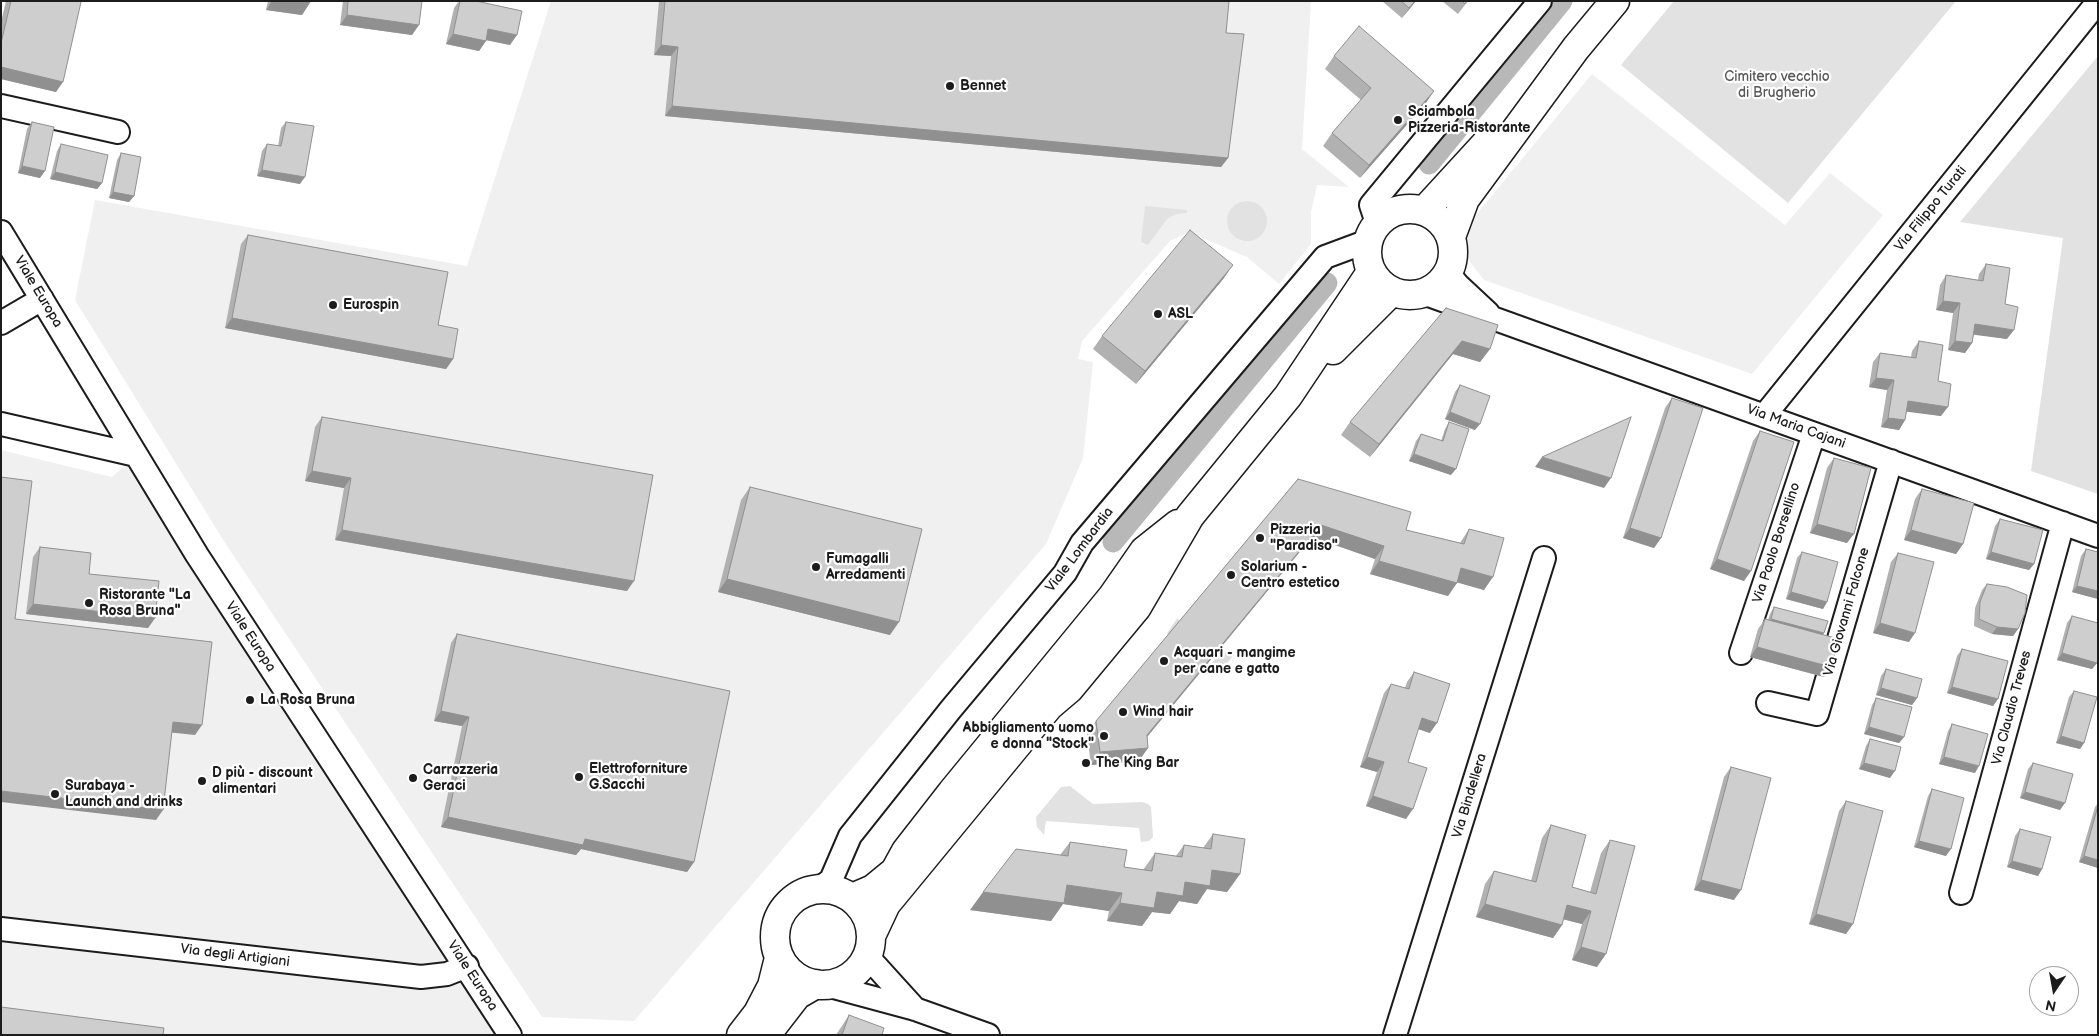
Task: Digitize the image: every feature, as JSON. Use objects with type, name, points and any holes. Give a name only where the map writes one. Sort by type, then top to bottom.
[{"type":"main road","points":[[1451,238],[1465,199],[1576,48],[1615,1]]},
{"type":"main road","points":[[1424,210],[1576,48]]},
{"type":"main road","points":[[1412,208],[1424,210],[1441,221],[1451,238],[1454,255],[1448,272],[1442,282],[1422,293],[1407,295],[1392,291],[1380,284],[1371,272],[1366,256],[1372,232],[1387,215],[1399,209],[1412,208]]},
{"type":"main road","points":[[766,1035],[797,994],[821,985],[843,981],[857,970],[886,904],[1038,719],[1069,689],[1137,607],[1190,516],[1288,396],[1371,272]]},
{"type":"main road","points":[[1288,396],[1392,291]]},
{"type":"main road","points":[[852,898],[873,890],[895,871],[906,851],[981,754],[1112,597],[1144,551],[1190,516]]},
{"type":"main road","points":[[821,985],[795,975],[779,958],[774,939],[777,920],[786,904],[802,893],[820,888],[839,891],[852,898],[866,915],[869,946]]},
{"type":"main road","points":[[741,1035],[758,1013],[772,986],[779,958]]},
{"type":"street","points":[[1372,232],[1371,205],[1540,1]]},
{"type":"street","name":"Via Filippo Turati","points":[[1764,416],[2093,8],[2096,1]]},
{"type":"street","points":[[1,106],[118,132]]},
{"type":"street","name":"Viale Europa","points":[[1,232],[196,555],[467,966],[510,1035]]},
{"type":"street","name":"Viale Lombardia","points":[[820,888],[831,880],[850,836],[951,708],[1065,573],[1082,543],[1325,256],[1372,232]]},
{"type":"street","name":"Via Maria Cajani","points":[[1448,272],[1458,285],[1494,319]]},
{"type":"street","name":"Via Maria Cajani","points":[[1422,293],[2098,536]]},
{"type":"street","points":[[1,323],[42,299]]},
{"type":"street","points":[[1,424],[136,455]]},
{"type":"street","name":"Via Paolo Borsellino","points":[[1741,653],[1814,434]]},
{"type":"street","name":"Via Giovanni Falcone","points":[[1768,703],[1817,714],[1891,461]]},
{"type":"street","name":"Via Claudio Treves","points":[[1961,892],[2063,523]]},
{"type":"street","name":"Via Bindellera","points":[[1395,1035],[1544,558]]},
{"type":"street","name":"Via degli Artigiani","points":[[1,929],[421,977],[447,974],[467,966]]},
{"type":"street","points":[[869,946],[915,1009]]},
{"type":"street","points":[[821,985],[915,1009],[988,1035]]},
{"type":"shaded area","points":[[551,1],[1311,1],[1302,149],[1349,187],[1317,185],[1311,212],[1311,244],[1279,284],[1247,257],[1189,232],[1170,241],[1082,341],[1078,359],[1093,362],[1083,458],[1046,544],[634,1021],[542,1017],[227,546],[75,300],[95,200],[467,266]]},
{"type":"shaded area","points":[[1592,74],[1785,225],[1830,173],[1883,215],[1752,374],[1484,280],[1460,249],[1475,216]]},
{"type":"shaded area","points":[[1,450],[112,477],[134,457],[507,1035],[1,1035]]},
{"type":"green space","name":"Cimitero vecchio di Brugherio","points":[[1674,1],[1956,1],[1788,203],[1621,65]]},
{"type":"green space","points":[[2098,56],[2098,494],[2031,471],[2063,238],[1960,222]]},
{"type":"green space","points":[[1247,201],[1261,207],[1267,221],[1261,235],[1247,241],[1233,235],[1227,221],[1233,207]]},
{"type":"green space","points":[[1145,206],[1187,210],[1187,213],[1176,214],[1167,219],[1148,245],[1141,242]]},
{"type":"green space","points":[[1070,786],[1093,804],[1142,802],[1148,804],[1151,807],[1153,837],[1149,841],[1141,842],[1139,828],[1046,821],[1044,835],[1037,827],[1036,817],[1061,787]]},
{"type":"building","points":[[11,1],[81,2],[63,82],[1,67],[1,43]]},
{"type":"building","points":[[348,1],[422,1],[419,25],[347,15]]},
{"type":"building","points":[[460,1],[476,1],[522,11],[517,35],[488,29],[486,41],[453,34]]},
{"type":"building","name":"Bennet","points":[[665,1],[1229,1],[1226,33],[1244,34],[1228,158],[672,106],[678,47],[661,45]]},
{"type":"building","points":[[1401,1],[1415,1],[1409,8]]},
{"type":"building","points":[[1359,26],[1434,91],[1369,165],[1332,133],[1371,88],[1334,56]]},
{"type":"building","points":[[32,122],[54,127],[45,171],[22,166]]},
{"type":"building","points":[[286,122],[314,126],[305,177],[262,170],[267,144],[281,146]]},
{"type":"building","points":[[61,144],[108,155],[102,183],[55,172]]},
{"type":"building","points":[[121,153],[141,157],[134,196],[113,192]]},
{"type":"building","name":"ASL","points":[[1190,230],[1233,265],[1145,371],[1102,336]]},
{"type":"building","name":"Eurospin","points":[[248,235],[448,272],[438,325],[458,329],[453,359],[232,318]]},
{"type":"building","points":[[1986,264],[2010,268],[2005,304],[2018,307],[2014,330],[1975,324],[1972,343],[1955,341],[1960,303],[1943,301],[1946,275],[1983,281]]},
{"type":"building","points":[[1446,308],[1498,325],[1490,349],[1462,341],[1379,444],[1350,422]]},
{"type":"building","points":[[1919,341],[1943,345],[1938,381],[1951,384],[1948,407],[1908,401],[1905,420],[1888,418],[1894,380],[1876,378],[1880,353],[1916,358]]},
{"type":"building","points":[[1460,385],[1490,396],[1480,424],[1450,412]]},
{"type":"building","points":[[1672,398],[1703,408],[1661,538],[1630,528]]},
{"type":"building","points":[[322,417],[653,475],[634,581],[342,530],[351,478],[312,471]]},
{"type":"building","points":[[1631,417],[1611,478],[1542,457]]},
{"type":"building","points":[[1449,422],[1469,429],[1456,469],[1414,454],[1421,434],[1443,441]]},
{"type":"building","points":[[1760,431],[1794,442],[1751,571],[1717,559]]},
{"type":"building","points":[[1834,458],[1871,468],[1854,534],[1817,524]]},
{"type":"building","points":[[1,477],[32,481],[15,619],[212,642],[202,725],[173,722],[163,810],[1,791]]},
{"type":"building","points":[[1298,479],[1411,512],[1406,530],[1464,544],[1469,529],[1504,538],[1493,577],[1461,568],[1457,583],[1379,561],[1384,546],[1321,525],[1147,735],[1148,748],[1100,752],[1096,721]]},
{"type":"building","name":"Fumagalli Arredamenti","points":[[750,487],[922,529],[899,622],[727,579]]},
{"type":"building","points":[[1922,489],[1974,503],[1963,544],[1911,530]]},
{"type":"building","points":[[2000,519],[2043,530],[2034,564],[1991,552]]},
{"type":"building","name":"Ristorante \"La Rosa Bruna\"","points":[[40,547],[91,553],[89,574],[159,581],[155,618],[33,604]]},
{"type":"building","points":[[2086,549],[2098,552],[2098,591],[2077,586]]},
{"type":"building","points":[[1802,552],[1838,562],[1827,602],[1791,592]]},
{"type":"building","points":[[1898,553],[1934,562],[1915,633],[1880,623]]},
{"type":"building","points":[[1987,584],[2007,587],[2027,595],[2025,613],[2018,629],[1997,627],[1979,619],[1980,602]]},
{"type":"building","points":[[1774,607],[1828,621],[1824,633],[1771,619]]},
{"type":"building","points":[[2072,616],[2098,623],[2097,663],[2062,653]]},
{"type":"building","points":[[1765,619],[1839,639],[1831,667],[1757,647]]},
{"type":"building","name":"Elettroforniture G.Sacchi","points":[[457,634],[730,691],[694,862],[585,839],[583,845],[448,817],[469,717],[441,711]]},
{"type":"building","points":[[1962,649],[2008,661],[1998,699],[1952,687]]},
{"type":"building","points":[[1886,669],[1922,679],[1917,698],[1881,688]]},
{"type":"building","points":[[1414,672],[1450,684],[1437,723],[1422,718],[1408,762],[1427,768],[1413,809],[1373,796],[1384,762],[1367,757],[1391,684],[1409,689]]},
{"type":"building","points":[[2074,691],[2097,697],[2084,743],[2061,736]]},
{"type":"building","points":[[1876,698],[1912,707],[1904,737],[1869,727]]},
{"type":"building","points":[[1952,724],[1988,734],[1979,766],[1944,757]]},
{"type":"building","points":[[1870,739],[1901,747],[1895,771],[1864,763]]},
{"type":"building","points":[[2033,763],[2073,774],[2065,803],[2025,792]]},
{"type":"building","points":[[1731,767],[1771,778],[1741,890],[1701,880]]},
{"type":"building","points":[[1932,789],[1964,798],[1951,849],[1919,841]]},
{"type":"building","points":[[1846,801],[1883,811],[1853,924],[1816,914]]},
{"type":"building","points":[[2098,806],[2098,860],[2084,856]]},
{"type":"building","points":[[1551,825],[1586,835],[1572,887],[1596,894],[1610,840],[1635,846],[1606,954],[1581,947],[1591,911],[1567,905],[1562,925],[1485,904],[1494,871],[1536,882]]},
{"type":"building","points":[[2020,829],[2051,837],[2042,869],[2012,861]]},
{"type":"building","points":[[1213,834],[1245,839],[1240,874],[1212,870],[1210,886],[1185,882],[1183,896],[1157,892],[1154,908],[1120,903],[1122,893],[1067,885],[1064,903],[983,892],[1016,849],[1068,856],[1070,842],[1127,850],[1124,867],[1152,871],[1155,853],[1182,857],[1184,845],[1211,849]]},
{"type":"building","points":[[1,1007],[164,1028],[163,1035],[1,1035]]},
{"type":"building","points":[[849,1015],[884,1028],[882,1035],[842,1035]]},
{"type":"waterway","points":[[1429,164],[1562,1]]},
{"type":"waterway","points":[[1113,542],[1327,283]]},
{"type":"tunnel","points":[[1172,626],[1227,664]]},
{"type":"place","name":"Bennet","points":[[950,86]]},
{"type":"place","name":"Sciambola Pizzeria-Ristorante","points":[[1398,120]]},
{"type":"place","name":"Eurospin","points":[[333,305]]},
{"type":"place","name":"ASL","points":[[1158,314]]},
{"type":"place","name":"Pizzeria \"Paradiso\"","points":[[1260,538]]},
{"type":"place","name":"Fumagalli Arredamenti","points":[[816,567]]},
{"type":"place","name":"Solarium - Centro estetico","points":[[1231,575]]},
{"type":"place","name":"Ristorante \"La Rosa Bruna\"","points":[[89,603]]},
{"type":"place","name":"Acquari - mangime per cane e gatto","points":[[1164,661]]},
{"type":"place","name":"La Rosa Bruna","points":[[250,700]]},
{"type":"place","name":"Wind hair","points":[[1123,712]]},
{"type":"place","name":"Abbigliamento uomo e donna \"Stock\"","points":[[1104,736]]},
{"type":"place","name":"The King Bar","points":[[1086,763]]},
{"type":"place","name":"Elettroforniture G.Sacchi","points":[[579,777]]},
{"type":"place","name":"Carrozzeria Geraci","points":[[413,778]]},
{"type":"place","name":"D più - discount alimentari","points":[[202,781]]},
{"type":"place","name":"Surabaya - Launch and drinks","points":[[55,794]]}]
